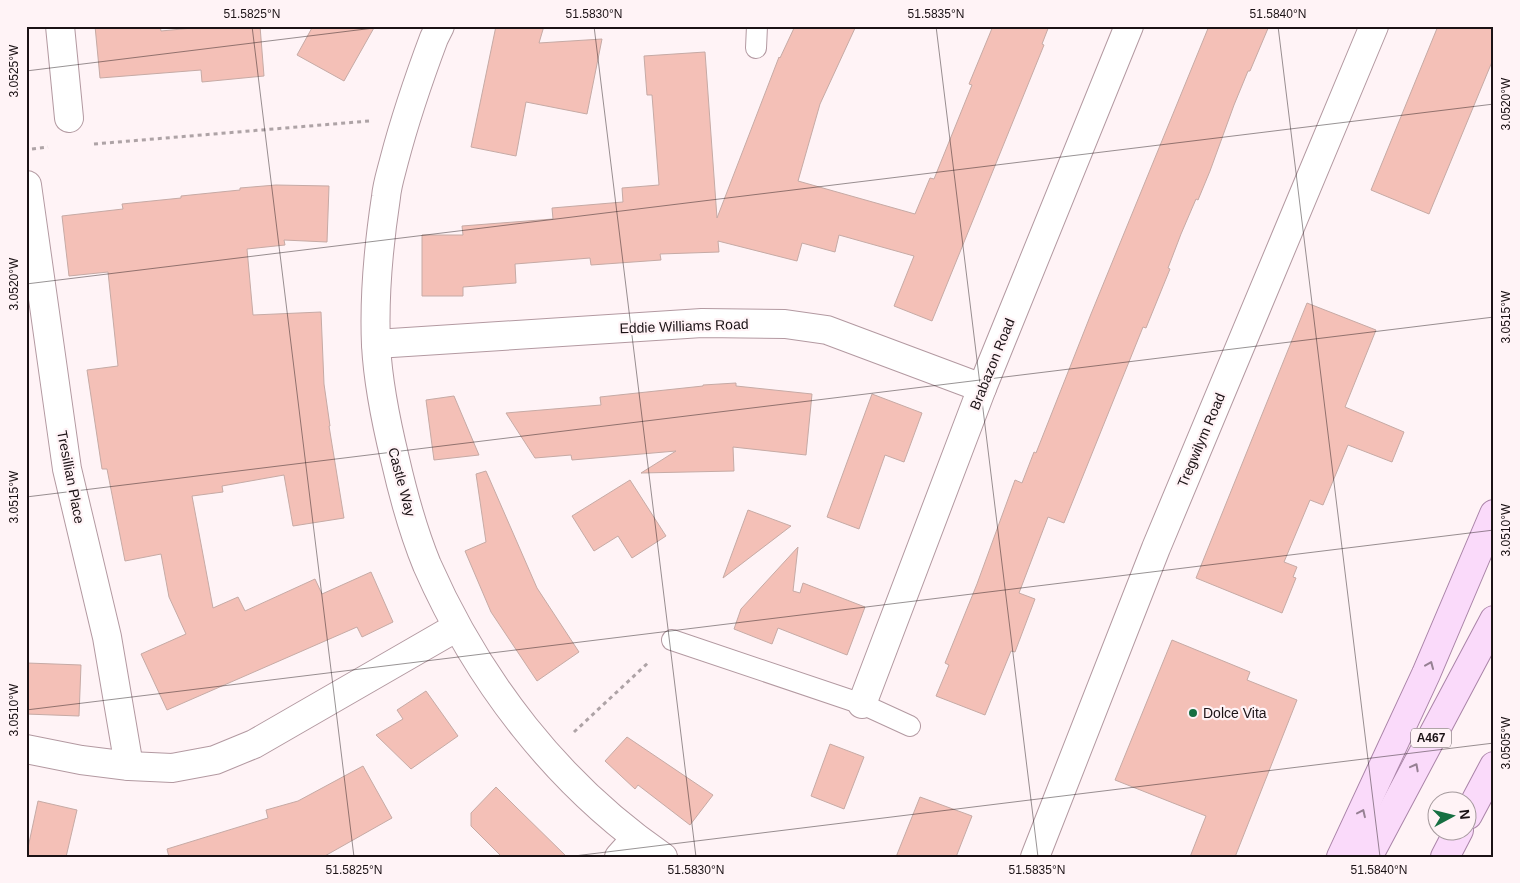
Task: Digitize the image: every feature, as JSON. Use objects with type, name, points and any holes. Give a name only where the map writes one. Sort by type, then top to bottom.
[{"type":"main road","points":[[1341,857],[1426,674],[1494,514]]},
{"type":"main road","name":"A467","points":[[1368,857],[1494,620]]},
{"type":"main road","points":[[1478,796],[1494,766]]},
{"type":"main road","points":[[1445,857],[1454,840]]},
{"type":"street","points":[[60,26],[69,118]]},
{"type":"street","name":"Castle Way","points":[[440,26],[405,118],[386,195],[378,273],[376,344],[386,422],[404,497],[426,563],[457,627],[498,692],[549,756],[589,798],[627,848],[663,857]]},
{"type":"street","name":"Brabazon Road","points":[[862,704],[982,388],[1128,26]]},
{"type":"street","name":"Tregwilym Road","points":[[1036,857],[1156,548],[1374,26]]},
{"type":"street","name":"Tresillian Place","points":[[27,185],[67,469],[106,637],[129,766]]},
{"type":"street","name":"Eddie Williams Road","points":[[376,344],[702,323],[785,324],[827,330],[982,388]]},
{"type":"street","points":[[26,749],[81,760],[129,766],[172,768],[215,760],[254,744],[457,627]]},
{"type":"lane","points":[[756,48],[757,26]]},
{"type":"lane","points":[[672,640],[862,704],[910,726]]},
{"type":"path","points":[[84,144],[405,118]]},
{"type":"path","points":[[26,149],[55,147]]},
{"type":"path","points":[[549,756],[672,640]]},
{"type":"building","points":[[95,26],[160,26],[161,31],[213,26],[260,26],[264,76],[202,82],[201,70],[100,78]]},
{"type":"building","points":[[313,26],[375,26],[344,81],[297,55]]},
{"type":"building","points":[[496,26],[544,26],[539,43],[602,39],[587,114],[526,102],[516,156],[471,147]]},
{"type":"building","points":[[795,26],[856,26],[820,104],[798,181],[915,214],[930,178],[934,179],[972,85],[969,84],[993,26],[1049,26],[1042,44],[1044,45],[932,321],[894,306],[914,256],[839,235],[835,252],[802,243],[797,261],[718,241],[719,252],[660,254],[661,260],[591,265],[590,258],[515,264],[516,283],[463,287],[463,296],[422,296],[422,235],[463,235],[462,226],[553,219],[552,208],[623,202],[622,188],[659,185],[652,95],[647,95],[644,56],[705,52],[717,218],[779,57]]},
{"type":"building","points":[[1209,26],[1269,26],[1250,71],[1248,71],[1210,171],[1181,234],[1168,268],[1170,269],[1146,328],[1143,327],[1064,523],[1048,517],[1019,593],[1035,599],[1015,652],[1011,651],[985,715],[936,696],[949,665],[945,663],[977,584],[1015,480],[1022,483],[1034,452],[1036,453]]},
{"type":"building","points":[[1438,26],[1494,26],[1494,57],[1429,214],[1371,190]]},
{"type":"building","points":[[276,185],[329,186],[327,242],[284,240],[285,245],[247,249],[253,315],[321,312],[324,384],[344,518],[293,526],[284,475],[222,486],[223,492],[192,496],[213,608],[238,597],[245,611],[315,579],[322,594],[371,572],[393,622],[362,637],[357,627],[167,710],[141,654],[186,634],[169,597],[161,554],[125,561],[107,469],[102,469],[87,370],[118,366],[108,272],[69,276],[62,216],[123,209],[122,204]]},
{"type":"building","points":[[1307,303],[1376,330],[1345,407],[1404,432],[1392,462],[1348,445],[1323,505],[1310,500],[1284,562],[1297,567],[1293,577],[1296,578],[1282,613],[1196,578]]},
{"type":"building","points":[[736,383],[736,386],[812,394],[806,455],[733,447],[734,471],[641,473],[676,451],[572,460],[571,455],[535,458],[506,413],[601,405],[600,397]]},
{"type":"building","points":[[872,394],[922,413],[904,462],[885,455],[859,529],[827,517]]},
{"type":"building","points":[[454,396],[479,455],[434,460],[426,400]]},
{"type":"building","points":[[486,471],[537,588],[579,652],[537,681],[491,612],[465,551],[486,542],[476,474]]},
{"type":"building","points":[[630,480],[666,536],[632,558],[618,536],[594,551],[572,516]]},
{"type":"building","points":[[748,510],[791,526],[723,578]]},
{"type":"building","points":[[798,547],[793,591],[800,593],[803,583],[865,607],[847,655],[778,628],[772,644],[734,629],[741,609]]},
{"type":"building","points":[[1172,640],[1250,672],[1247,680],[1297,700],[1235,857],[1190,857],[1206,816],[1115,780]]},
{"type":"building","points":[[27,663],[81,665],[79,716],[26,714]]},
{"type":"building","points":[[426,691],[458,736],[411,769],[376,735],[403,719],[397,710]]},
{"type":"building","points":[[627,737],[713,795],[690,825],[638,785],[635,789],[605,761]]},
{"type":"building","points":[[830,744],[864,757],[844,809],[811,796]]},
{"type":"building","points":[[363,766],[392,818],[323,857],[169,857],[167,849],[268,818],[266,810],[298,801]]},
{"type":"building","points":[[496,787],[567,857],[502,857],[471,826],[471,813]]},
{"type":"building","points":[[920,797],[972,816],[956,857],[896,857]]},
{"type":"building","points":[[38,801],[77,810],[66,857],[26,857]]},
{"type":"place","name":"Dolce Vita","points":[[1193,713]]}]
